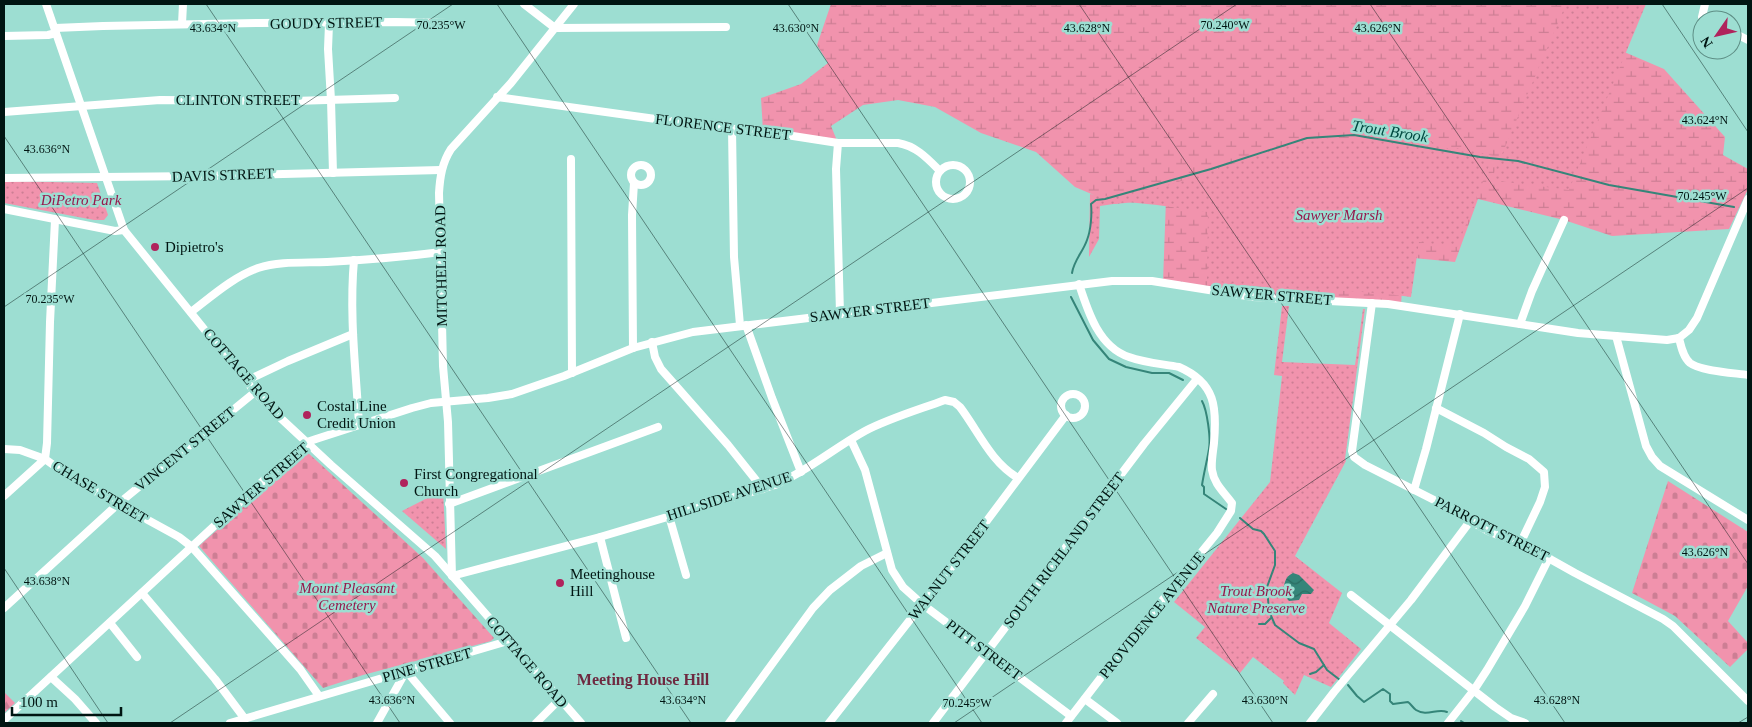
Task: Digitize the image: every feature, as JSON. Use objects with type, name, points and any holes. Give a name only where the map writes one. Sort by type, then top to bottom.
[{"type":"street","name":"COTTAGE ROAD","points":[[46,4],[104,177],[124,230],[255,392],[273,411],[433,554],[581,723]]},
{"type":"street","points":[[182,24],[183,4]]},
{"type":"street","points":[[524,4],[555,28],[726,27]]},
{"type":"street","name":"MITCHELL ROAD","points":[[452,576],[448,422],[443,366],[441,170],[446,156],[451,149],[574,4]]},
{"type":"street","name":"GOUDY STREET","points":[[4,36],[48,35],[56,31],[103,26],[448,23]]},
{"type":"street","points":[[329,24],[328,49],[333,173]]},
{"type":"street","name":"FLORENCE STREET","points":[[497,97],[732,129],[771,132],[838,144],[890,142],[905,144],[923,154],[940,171]]},
{"type":"street","name":"CLINTON STREET","points":[[4,112],[160,100],[395,98]]},
{"type":"street","points":[[732,129],[734,257],[743,325],[802,472]]},
{"type":"street","points":[[838,144],[836,169],[840,313]]},
{"type":"street","points":[[571,159],[572,373]]},
{"type":"street","points":[[948,165],[958,165],[965,169],[970,179],[968,191],[963,197],[948,199],[942,196],[936,186],[936,179],[940,171],[948,165]]},
{"type":"street","name":"DAVIS STREET","points":[[4,178],[441,170]]},
{"type":"street","points":[[633,348],[632,215],[634,183]]},
{"type":"street","points":[[1748,199],[1697,318],[1679,338],[1685,357],[1694,365],[1748,375]]},
{"type":"street","points":[[4,209],[115,231],[124,230]]},
{"type":"street","name":"CHASE STREET","points":[[55,220],[45,458],[73,479],[179,537],[192,547],[300,668],[319,696]]},
{"type":"street","points":[[1520,324],[1532,291],[1564,220]]},
{"type":"street","points":[[191,312],[236,279],[260,268],[292,263],[354,260],[441,252]]},
{"type":"street","points":[[354,260],[352,281],[353,334],[359,425]]},
{"type":"street","name":"SAWYER STREET","points":[[4,720],[290,456],[308,442],[431,403],[512,394],[572,373],[633,348],[693,332],[1112,280],[1152,281],[1253,297],[1410,306],[1520,324],[1616,336],[1666,340],[1679,338]]},
{"type":"street","points":[[1079,284],[1092,318],[1101,335],[1112,349],[1129,358],[1179,367],[1197,378]]},
{"type":"street","name":"PARROTT STREET","points":[[1372,303],[1352,451],[1354,457],[1365,465],[1471,520],[1488,531],[1549,558],[1657,615],[1674,626],[1748,701]]},
{"type":"street","points":[[1414,490],[1460,314]]},
{"type":"street","points":[[247,382],[288,361],[353,334]]},
{"type":"street","points":[[1616,336],[1641,428],[1652,457],[1660,466],[1748,520]]},
{"type":"street","points":[[652,342],[655,357],[661,369],[728,445],[763,489]]},
{"type":"street","name":"PROVIDENCE AVENUE","points":[[1066,723],[1218,533],[1231,511],[1232,503],[1215,481],[1212,469],[1216,421],[1213,400],[1207,388],[1197,378]]},
{"type":"street","name":"SOUTH RICHLAND STREET","points":[[933,723],[1144,444],[1197,378]]},
{"type":"street","name":"VINCENT STREET","points":[[4,608],[118,504],[255,392]]},
{"type":"street","name":"HILLSIDE AVENUE","points":[[452,576],[600,537],[763,489],[802,472],[851,440],[880,424],[945,400],[954,402],[960,407],[987,450],[1007,472],[1018,478]]},
{"type":"street","points":[[1436,408],[1484,432],[1506,447],[1529,459],[1544,472],[1545,487],[1520,544]]},
{"type":"street","name":"WALNUT STREET","points":[[830,723],[1066,415]]},
{"type":"street","points":[[449,504],[658,427]]},
{"type":"street","name":"PITT STREET","points":[[851,440],[865,470],[892,570],[903,587],[922,604],[1071,716]]},
{"type":"street","points":[[4,449],[20,450],[45,458],[4,496]]},
{"type":"street","points":[[669,516],[686,575]]},
{"type":"street","points":[[1310,723],[1438,566],[1471,520]]},
{"type":"street","points":[[600,537],[626,638]]},
{"type":"street","points":[[729,723],[813,608],[830,590],[861,566],[887,554]]},
{"type":"street","points":[[1448,723],[1474,690],[1525,606],[1549,558]]},
{"type":"street","points":[[142,593],[227,694],[245,719]]},
{"type":"street","points":[[1351,595],[1511,718],[1525,723]]},
{"type":"street","points":[[110,623],[137,657]]},
{"type":"street","name":"PINE STREET","points":[[230,723],[508,641]]},
{"type":"street","points":[[377,723],[406,671],[450,723]]},
{"type":"street","points":[[51,677],[75,699],[96,723]]},
{"type":"street","points":[[1188,723],[1213,694]]},
{"type":"street","points":[[536,723],[560,699]]},
{"type":"street","points":[[1085,699],[1117,723]]},
{"type":"green space","points":[[831,4],[1616,4],[1615,48],[1664,69],[1725,137],[1723,155],[1748,169],[1748,189],[1729,229],[1612,236],[1564,220],[1478,199],[1455,262],[1404,257],[1401,305],[1284,300],[1163,282],[1166,199],[1115,204],[1075,187],[1036,152],[981,133],[935,107],[898,100],[863,105],[831,126],[838,143],[763,131],[761,98],[801,84],[828,63],[817,45]]},
{"type":"green space","points":[[1566,4],[1646,4],[1569,190],[1491,180]]},
{"type":"green space","name":"Sawyer Marsh","points":[[1311,138],[1432,142],[1449,149],[1463,148],[1493,156],[1457,247],[1419,242],[1411,297],[1232,284],[1207,280],[1208,212],[1157,205],[1127,202],[1100,206],[1099,239],[1089,257],[1090,194],[1105,196],[1163,187]]},
{"type":"green space","name":"DiPetro Park","points":[[4,181],[97,183],[108,215],[104,220],[94,220],[4,203]]},
{"type":"green space","name":"Trout Brook Nature Preserve","points":[[1282,306],[1289,306],[1282,362],[1355,365],[1363,309],[1365,309],[1346,461],[1295,556],[1342,593],[1329,623],[1361,649],[1331,687],[1304,675],[1295,695],[1283,683],[1284,681],[1253,657],[1240,673],[1196,638],[1205,627],[1174,602],[1270,482],[1282,376],[1274,375]]},
{"type":"green space","name":"Mount Pleasant Cemetery","points":[[306,451],[423,558],[494,638],[491,641],[363,675],[323,688],[199,546]]},
{"type":"green space","points":[[1668,481],[1748,532],[1748,586],[1728,621],[1748,643],[1748,649],[1730,667],[1675,616],[1632,593]]},
{"type":"green space","points":[[443,490],[446,549],[402,511]]},
{"type":"green space","points":[[4,692],[15,703],[4,713]]},
{"type":"water","points":[[1293,573],[1299,575],[1314,590],[1311,594],[1302,594],[1299,600],[1289,601],[1282,593],[1286,579]]},
{"type":"waterway","name":"Trout Brook","points":[[1072,273],[1088,236],[1091,222],[1091,204],[1096,200],[1211,169],[1307,138],[1354,135],[1480,157],[1518,161],[1609,185],[1734,207]]},
{"type":"waterway","name":"Trout Brook","points":[[1071,297],[1093,340],[1109,359],[1126,367],[1152,373],[1169,373],[1183,380]]},
{"type":"waterway","name":"Trout Brook","points":[[1202,401],[1209,431],[1208,453],[1202,485],[1204,487],[1204,494],[1226,509]]},
{"type":"waterway","name":"Trout Brook","points":[[1240,518],[1253,529],[1261,531],[1275,551],[1275,565],[1267,587],[1269,611],[1275,625],[1299,643],[1314,649],[1327,670],[1340,680]]},
{"type":"waterway","points":[[1259,624],[1265,624],[1271,618]]},
{"type":"waterway","points":[[1310,674],[1316,672],[1324,665]]},
{"type":"waterway","name":"Trout Brook","points":[[1348,685],[1364,702],[1383,689],[1390,694],[1390,701],[1393,704],[1408,702],[1415,709],[1424,713],[1447,712]]},
{"type":"place","name":"Dipietro's","points":[[155,247]]},
{"type":"place","name":"Costal Line Credit Union","points":[[307,415]]},
{"type":"place","name":"First Congregational Church","points":[[404,483]]},
{"type":"place","name":"Meetinghouse Hill","points":[[560,583]]},
{"type":"district","name":"Meeting House Hill","points":[[643,679]]}]
